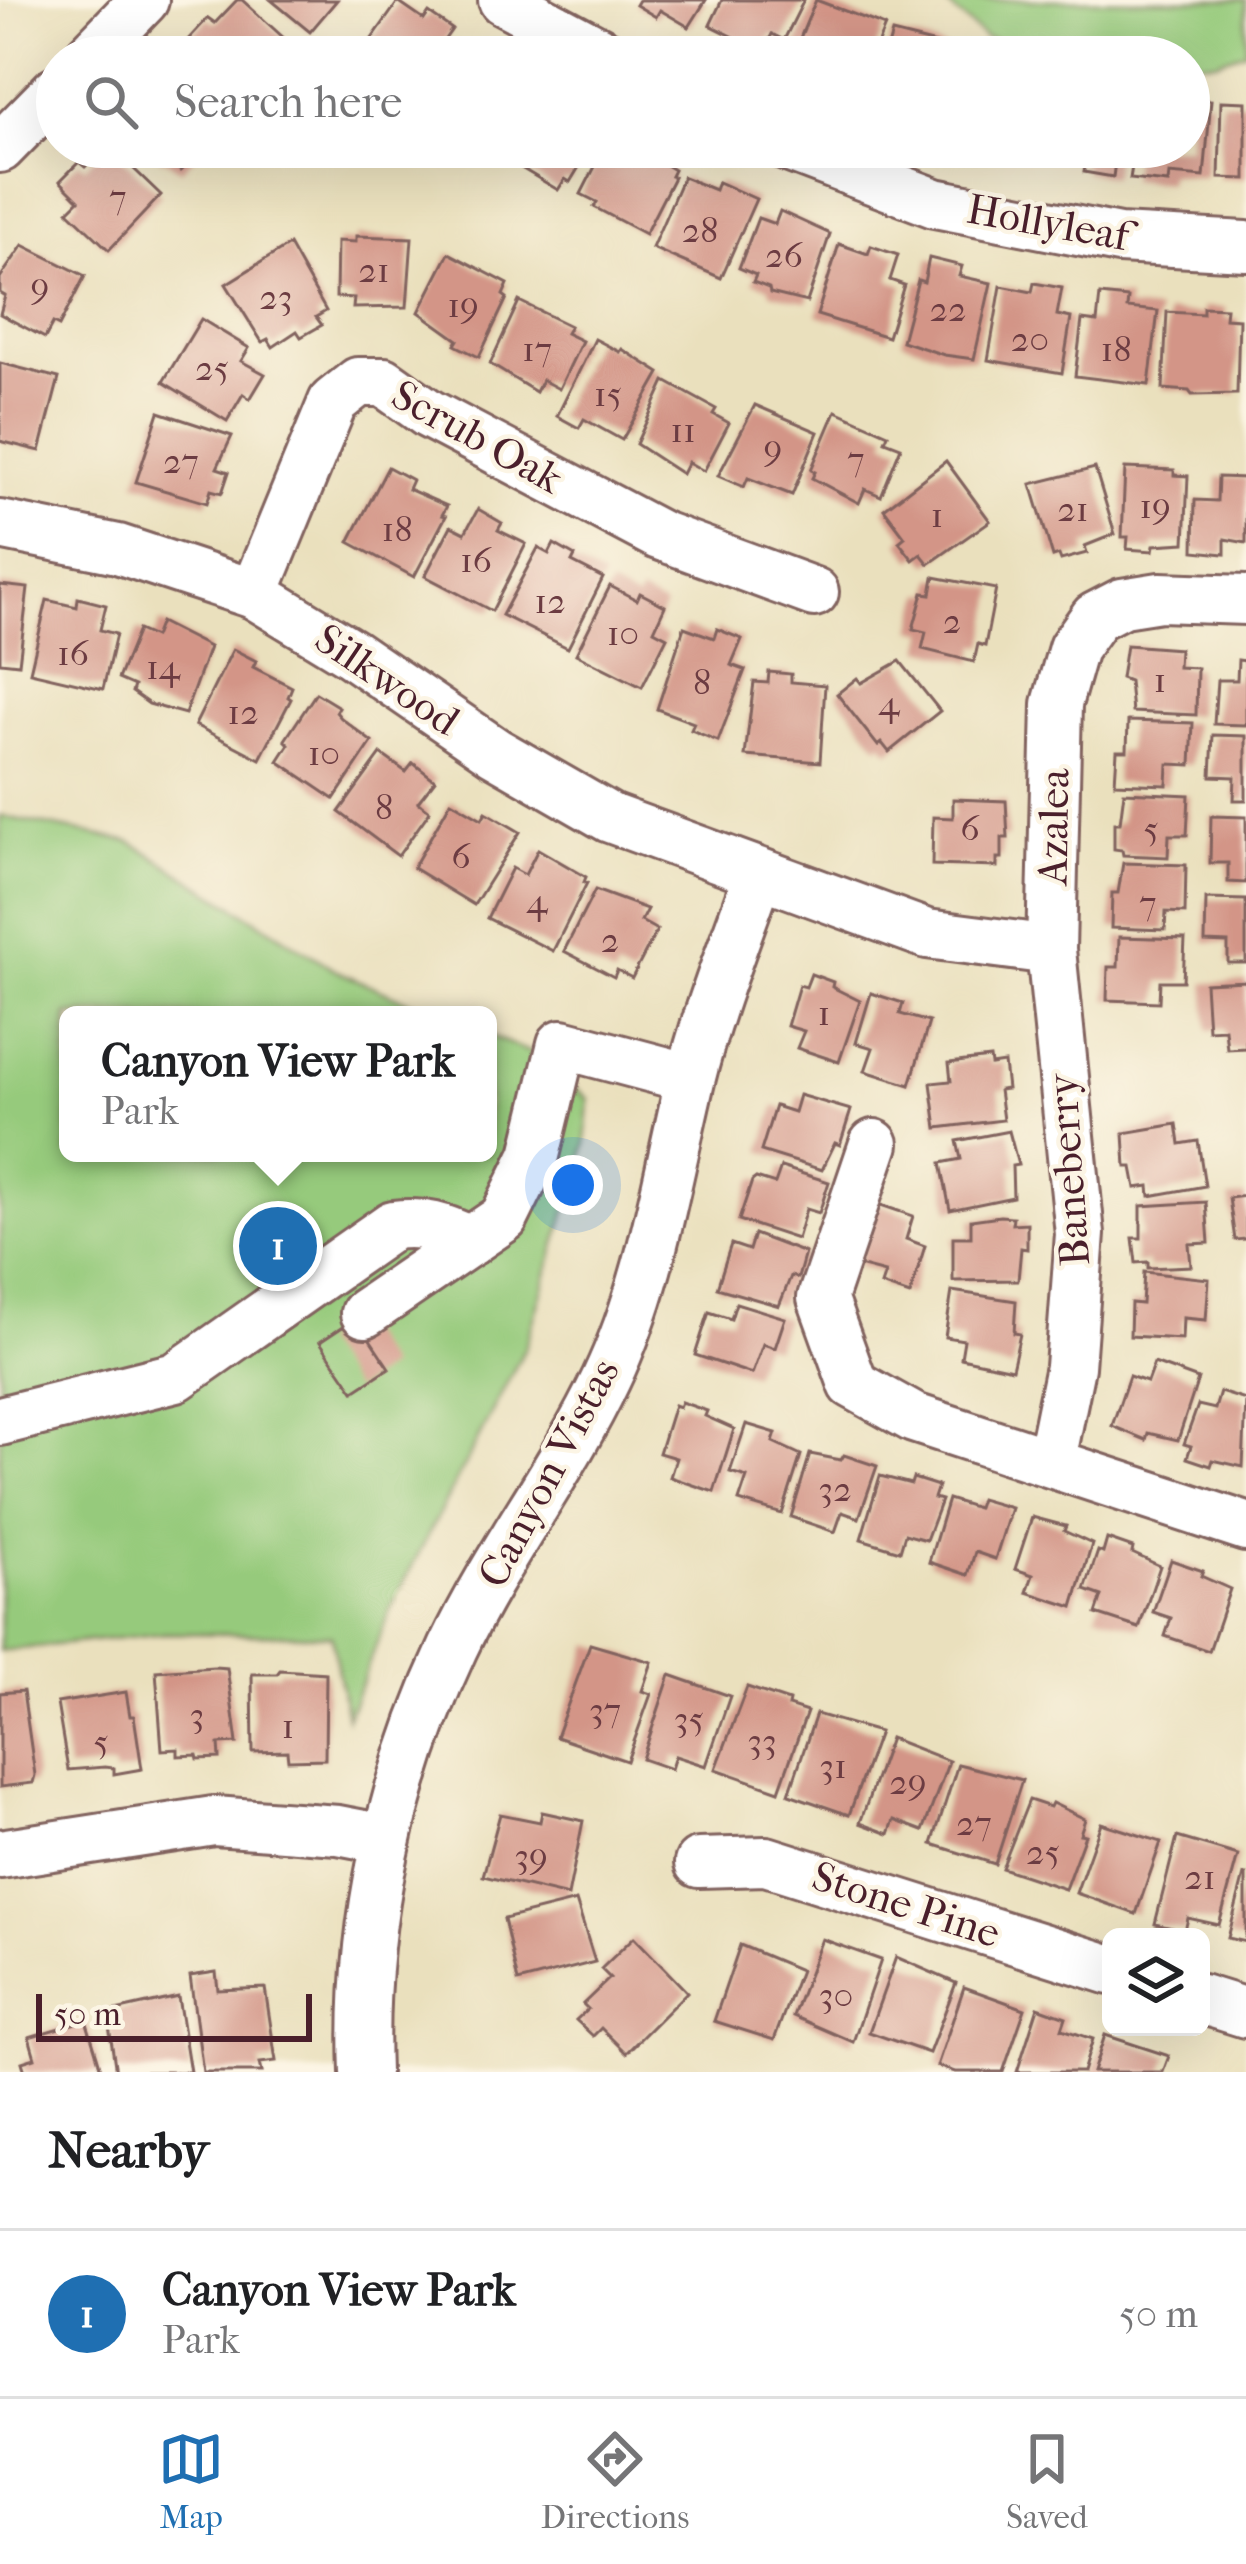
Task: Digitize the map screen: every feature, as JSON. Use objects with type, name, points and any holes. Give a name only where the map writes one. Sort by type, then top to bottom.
[{"type":"street","points":[[109,36],[144,0]]},
{"type":"street","points":[[503,0],[571,36]]},
{"type":"street","points":[[0,148],[36,111]]},
{"type":"street","name":"Hollyleaf","points":[[843,168],[934,203],[1119,239],[1246,245]]},
{"type":"street","name":"Scrub Oak","points":[[254,594],[333,402],[358,382],[384,382],[429,414],[659,535],[814,592]]},
{"type":"street","name":"Silkwood","points":[[0,526],[118,549],[254,594],[351,653],[495,752],[610,818],[927,934],[1051,950]]},
{"type":"street","name":"Azalea","points":[[1051,950],[1057,704],[1073,648],[1095,617],[1122,603],[1160,597],[1246,600]]},
{"type":"street","name":"Canyon Vistas","points":[[364,2072],[362,2001],[385,1839],[414,1745],[454,1646],[607,1377],[668,1190],[690,1078],[759,873]]},
{"type":"street","name":"Baneberry","points":[[1051,950],[1080,1234],[1070,1367],[1051,1460]]},
{"type":"street","points":[[365,1313],[504,1219],[535,1155],[562,1044],[690,1078]]},
{"type":"street","points":[[874,1144],[822,1298],[853,1384],[914,1418],[1246,1527]]},
{"type":"street","points":[[0,1421],[176,1377],[393,1225],[437,1225],[471,1241]]},
{"type":"street","points":[[0,1854],[214,1821],[338,1830],[385,1839]]},
{"type":"street","name":"Stone Pine","points":[[699,1863],[766,1861],[1102,1967]]},
{"type":"street","points":[[1210,2002],[1246,2013]]},
{"type":"green space","points":[[942,0],[1246,0],[1246,51],[1217,61],[1210,61],[1210,36],[983,36]]},
{"type":"green space","points":[[0,816],[131,842],[339,972],[419,1006],[59,1006],[59,1162],[497,1162],[497,1039],[534,1054],[589,1099],[586,1144],[525,1348],[393,1603],[347,1718],[331,1635],[165,1633],[0,1651]]},
{"type":"building","points":[[242,0],[282,36],[191,36],[208,18],[215,23]]},
{"type":"building","points":[[271,0],[337,0],[310,32]]},
{"type":"building","points":[[639,0],[706,0],[689,27],[660,10],[656,17],[636,5]]},
{"type":"building","points":[[722,0],[804,0],[786,36],[732,36],[710,25]]},
{"type":"building","points":[[816,0],[885,26],[881,36],[801,36]]},
{"type":"building","points":[[398,2],[424,20],[429,13],[452,29],[447,36],[374,36]]},
{"type":"building","points":[[1221,101],[1246,102],[1246,179],[1219,178]]},
{"type":"building","points":[[73,168],[133,168],[161,195],[109,250],[68,211],[79,200],[60,181]]},
{"type":"building","points":[[521,168],[578,168],[558,190]]},
{"type":"building","points":[[594,168],[674,170],[645,234],[594,207],[597,202],[581,194]]},
{"type":"building","points":[[1085,168],[1114,168],[1113,177],[1084,172]]},
{"type":"building","points":[[1132,168],[1205,168],[1204,177],[1169,174],[1168,183],[1130,179]]},
{"type":"building","points":[[683,177],[715,190],[718,182],[756,199],[721,278],[652,248]]},
{"type":"building","points":[[780,211],[830,234],[807,302],[770,293],[769,288],[753,282],[756,275],[739,268],[758,218],[775,224]]},
{"type":"building","points":[[356,236],[412,238],[407,307],[353,308],[354,298],[336,297],[337,241],[356,242]]},
{"type":"building","points":[[839,244],[868,254],[871,246],[898,255],[890,280],[904,285],[888,337],[817,315]]},
{"type":"building","points":[[23,245],[85,276],[59,326],[53,323],[45,338],[0,314],[5,296],[0,293],[0,278]]},
{"type":"building","points":[[289,245],[326,311],[316,317],[322,325],[301,337],[297,331],[273,347],[268,339],[262,342],[226,284]]},
{"type":"building","points":[[449,253],[508,284],[503,295],[507,298],[479,357],[455,345],[458,340],[419,312]]},
{"type":"building","points":[[929,258],[962,266],[959,276],[991,283],[974,359],[902,341],[918,280],[924,282]]},
{"type":"building","points":[[1034,283],[1062,288],[1057,315],[1071,318],[1062,373],[988,360],[1001,286],[1032,292]]},
{"type":"building","points":[[1100,295],[1128,298],[1127,308],[1158,311],[1149,385],[1075,376],[1082,320],[1097,322]]},
{"type":"building","points":[[519,301],[570,326],[566,333],[582,341],[559,389],[542,380],[536,392],[490,364]]},
{"type":"building","points":[[1203,307],[1226,308],[1225,318],[1239,319],[1237,394],[1192,395],[1163,389],[1167,312],[1203,314]]},
{"type":"building","points":[[201,319],[249,348],[241,361],[265,374],[250,399],[243,394],[227,421],[163,382]]},
{"type":"building","points":[[595,339],[622,349],[660,373],[622,440],[584,419],[579,428],[557,416]]},
{"type":"building","points":[[0,363],[59,378],[40,451],[0,441]]},
{"type":"building","points":[[665,381],[716,409],[713,414],[729,423],[704,471],[688,462],[682,474],[636,444]]},
{"type":"building","points":[[755,405],[818,432],[792,495],[748,478],[744,487],[718,476]]},
{"type":"building","points":[[836,411],[888,434],[885,441],[901,447],[881,496],[865,489],[859,503],[812,478],[815,472],[811,470]]},
{"type":"building","points":[[159,412],[232,436],[217,468],[229,472],[222,493],[211,490],[207,503],[136,482]]},
{"type":"building","points":[[946,461],[990,521],[929,564],[921,554],[913,560],[899,542],[905,537],[884,509]]},
{"type":"building","points":[[388,467],[412,480],[408,489],[447,506],[414,577],[349,542]]},
{"type":"building","points":[[1095,468],[1115,534],[1085,546],[1087,553],[1061,560],[1059,555],[1053,557],[1031,484]]},
{"type":"building","points":[[1125,468],[1174,470],[1174,475],[1188,476],[1185,543],[1154,545],[1153,551],[1127,549],[1128,537],[1122,537]]},
{"type":"building","points":[[1218,477],[1246,478],[1246,543],[1225,539],[1225,554],[1194,551],[1195,500],[1217,501]]},
{"type":"building","points":[[478,509],[502,523],[498,530],[526,544],[492,611],[425,576],[451,526],[465,533]]},
{"type":"building","points":[[554,544],[575,556],[572,562],[603,578],[568,648],[502,615],[538,548],[549,554]]},
{"type":"building","points":[[934,577],[996,589],[985,646],[978,644],[974,662],[922,649],[926,632],[913,629],[923,593],[931,594]]},
{"type":"building","points":[[0,585],[28,588],[19,664],[0,662]]},
{"type":"building","points":[[610,586],[637,600],[640,593],[665,606],[654,630],[667,637],[642,687],[576,654]]},
{"type":"building","points":[[78,598],[106,605],[100,630],[116,634],[103,689],[30,672],[47,600],[77,607]]},
{"type":"building","points":[[160,622],[209,647],[185,714],[149,704],[132,692],[134,686],[118,679],[138,630],[154,637]]},
{"type":"building","points":[[684,627],[714,638],[717,629],[742,639],[731,665],[745,670],[718,741],[691,730],[694,723],[657,709]]},
{"type":"building","points":[[1126,645],[1179,649],[1178,667],[1197,668],[1196,715],[1132,712],[1129,681],[1121,678]]},
{"type":"building","points":[[233,649],[256,661],[253,667],[292,687],[291,699],[260,759],[195,725]]},
{"type":"building","points":[[1238,660],[1246,661],[1246,725],[1214,724],[1217,680],[1237,680]]},
{"type":"building","points":[[900,661],[940,711],[889,752],[882,743],[878,746],[837,694],[857,678],[861,683]]},
{"type":"building","points":[[769,672],[791,674],[791,682],[825,685],[820,762],[745,756],[754,682],[768,683]]},
{"type":"building","points":[[316,693],[339,707],[336,712],[341,718],[372,742],[334,799],[278,761],[289,744],[285,740]]},
{"type":"building","points":[[1128,721],[1193,723],[1191,765],[1168,764],[1167,785],[1115,783],[1117,751],[1127,751]]},
{"type":"building","points":[[1213,735],[1246,736],[1246,800],[1234,800],[1235,777],[1211,776]]},
{"type":"building","points":[[381,754],[406,772],[413,763],[435,780],[418,802],[430,811],[398,856],[339,812]]},
{"type":"building","points":[[1124,792],[1189,795],[1187,835],[1169,835],[1168,857],[1123,855],[1122,850],[1114,849],[1114,823],[1120,823]]},
{"type":"building","points":[[953,799],[1006,801],[1008,838],[1002,838],[997,867],[932,865],[933,817],[953,818]]},
{"type":"building","points":[[451,801],[482,819],[486,812],[520,832],[474,905],[413,868]]},
{"type":"building","points":[[1211,816],[1246,817],[1246,883],[1228,882],[1228,863],[1210,863]]},
{"type":"building","points":[[538,849],[586,877],[587,883],[553,951],[487,918],[512,868],[525,875]]},
{"type":"building","points":[[1123,863],[1186,865],[1185,913],[1166,912],[1165,930],[1111,928],[1112,893],[1118,893]]},
{"type":"building","points":[[595,890],[647,909],[641,921],[657,930],[632,978],[617,970],[614,977],[564,951]]},
{"type":"building","points":[[1206,899],[1246,900],[1246,963],[1228,963],[1228,943],[1205,942]]},
{"type":"building","points":[[1119,937],[1185,939],[1183,981],[1160,981],[1159,1002],[1107,1000],[1108,967],[1118,967]]},
{"type":"building","points":[[811,974],[833,982],[832,987],[860,1001],[839,1062],[797,1048],[804,1031],[787,1026],[799,985],[806,987]]},
{"type":"building","points":[[1246,981],[1246,1048],[1227,1049],[1225,1029],[1208,1030],[1205,983]]},
{"type":"building","points":[[871,993],[903,1003],[900,1014],[929,1022],[910,1085],[865,1071],[873,1048],[856,1043]]},
{"type":"building","points":[[990,1058],[991,1065],[1004,1063],[1007,1089],[999,1090],[1003,1120],[937,1128],[931,1083],[951,1081],[949,1063]]},
{"type":"building","points":[[799,1095],[851,1110],[840,1145],[835,1143],[822,1170],[761,1151],[775,1106],[794,1112]]},
{"type":"building","points":[[1177,1124],[1180,1144],[1198,1141],[1205,1186],[1150,1196],[1149,1186],[1136,1188],[1132,1167],[1126,1167],[1124,1133]]},
{"type":"building","points":[[1009,1131],[1018,1165],[1012,1166],[1013,1197],[950,1210],[941,1163],[961,1159],[957,1141]]},
{"type":"building","points":[[781,1167],[829,1182],[819,1213],[806,1209],[797,1239],[739,1220],[752,1181],[775,1184]]},
{"type":"building","points":[[1246,1196],[1246,1239],[1235,1240],[1229,1198]]},
{"type":"building","points":[[1206,1202],[1209,1243],[1189,1244],[1191,1266],[1148,1268],[1148,1262],[1136,1263],[1133,1238],[1141,1238],[1141,1206]]},
{"type":"building","points":[[875,1203],[913,1216],[906,1239],[925,1246],[910,1295],[881,1285],[885,1273],[858,1266]]},
{"type":"building","points":[[1013,1217],[1012,1224],[1027,1223],[1027,1249],[1021,1248],[1018,1280],[953,1281],[953,1237],[971,1237],[971,1220]]},
{"type":"building","points":[[754,1234],[805,1253],[798,1278],[791,1276],[779,1306],[717,1288],[731,1244],[749,1250]]},
{"type":"building","points":[[1144,1272],[1209,1279],[1206,1320],[1183,1318],[1182,1339],[1130,1336],[1131,1303],[1142,1304]]},
{"type":"building","points":[[952,1291],[1016,1301],[1014,1333],[1020,1334],[1012,1369],[961,1358],[964,1340],[945,1337]]},
{"type":"building","points":[[736,1303],[785,1318],[775,1348],[763,1344],[752,1374],[695,1355],[709,1312],[731,1319]]},
{"type":"building","points":[[356,1318],[389,1368],[354,1391],[320,1342]]},
{"type":"building","points":[[1154,1363],[1198,1379],[1178,1440],[1148,1433],[1146,1440],[1112,1426],[1129,1376],[1147,1382]]},
{"type":"building","points":[[1220,1392],[1246,1400],[1243,1467],[1213,1460],[1211,1466],[1187,1458],[1191,1446],[1184,1444],[1198,1405],[1215,1409]]},
{"type":"building","points":[[681,1402],[707,1411],[705,1416],[734,1429],[714,1492],[670,1477],[676,1458],[659,1453],[674,1405],[679,1407]]},
{"type":"building","points":[[746,1424],[776,1433],[773,1442],[801,1455],[782,1514],[739,1501],[747,1477],[730,1472]]},
{"type":"building","points":[[810,1454],[841,1460],[844,1455],[877,1466],[859,1518],[842,1512],[835,1532],[791,1517]]},
{"type":"building","points":[[880,1476],[911,1484],[913,1478],[938,1486],[934,1498],[941,1500],[926,1540],[905,1534],[900,1551],[861,1539]]},
{"type":"building","points":[[948,1499],[977,1508],[980,1499],[1011,1508],[995,1559],[975,1552],[968,1575],[929,1562]]},
{"type":"building","points":[[1032,1517],[1066,1526],[1064,1531],[1092,1544],[1073,1607],[1027,1592],[1033,1575],[1015,1569]]},
{"type":"building","points":[[1107,1539],[1133,1548],[1132,1553],[1160,1566],[1139,1628],[1096,1614],[1102,1596],[1085,1590]]},
{"type":"building","points":[[1171,1560],[1203,1571],[1201,1576],[1230,1589],[1209,1651],[1165,1636],[1171,1618],[1153,1612]]},
{"type":"building","points":[[590,1644],[652,1662],[642,1691],[651,1694],[627,1761],[556,1737]]},
{"type":"building","points":[[227,1668],[237,1743],[219,1744],[220,1758],[198,1759],[197,1755],[178,1756],[178,1749],[162,1750],[156,1671]]},
{"type":"building","points":[[280,1670],[326,1673],[325,1759],[288,1760],[287,1751],[253,1752],[252,1674]]},
{"type":"building","points":[[670,1675],[730,1696],[706,1766],[675,1756],[671,1769],[642,1759]]},
{"type":"building","points":[[747,1687],[807,1712],[779,1791],[716,1769]]},
{"type":"building","points":[[23,1691],[35,1775],[33,1783],[0,1787],[0,1693]]},
{"type":"building","points":[[126,1692],[142,1769],[114,1774],[114,1768],[105,1767],[68,1770],[57,1703]]},
{"type":"building","points":[[816,1714],[879,1732],[849,1815],[789,1794]]},
{"type":"building","points":[[890,1738],[949,1761],[923,1831],[894,1820],[889,1834],[860,1823]]},
{"type":"building","points":[[958,1764],[1022,1780],[995,1864],[932,1844]]},
{"type":"building","points":[[1029,1800],[1050,1807],[1052,1803],[1085,1819],[1080,1834],[1085,1835],[1065,1889],[1002,1868]]},
{"type":"building","points":[[542,1812],[583,1821],[568,1896],[483,1876],[500,1814],[540,1822]]},
{"type":"building","points":[[1101,1823],[1161,1842],[1136,1914],[1076,1893]]},
{"type":"building","points":[[1177,1837],[1238,1855],[1219,1925],[1188,1918],[1186,1928],[1155,1924]]},
{"type":"building","points":[[1246,1875],[1246,1942],[1228,1938]]},
{"type":"building","points":[[576,1901],[595,1962],[518,1982],[504,1919]]},
{"type":"building","points":[[634,1937],[687,1992],[626,2053],[601,2028],[593,2036],[576,2020],[588,2009],[583,2004],[610,1978],[601,1969]]},
{"type":"building","points":[[822,1939],[881,1960],[853,2042],[793,2016]]},
{"type":"building","points":[[740,1945],[800,1970],[774,2040],[714,2021]]},
{"type":"building","points":[[896,1957],[956,1983],[929,2053],[869,2032]]},
{"type":"building","points":[[216,1972],[218,1990],[265,1988],[276,2061],[260,2063],[262,2072],[203,2072],[190,1976]]},
{"type":"building","points":[[964,1987],[1025,2009],[1003,2072],[955,2072],[937,2066]]},
{"type":"building","points":[[178,1997],[190,2072],[116,2072],[107,2013]]},
{"type":"building","points":[[1038,2007],[1066,2017],[1062,2029],[1093,2039],[1083,2072],[1017,2072]]},
{"type":"building","points":[[86,2020],[102,2072],[25,2072],[22,2062],[35,2058],[29,2037]]},
{"type":"building","points":[[1105,2036],[1169,2056],[1163,2072],[1093,2072]]},
{"type":"place","name":"Canyon View Park","points":[[278,1246]]}]
